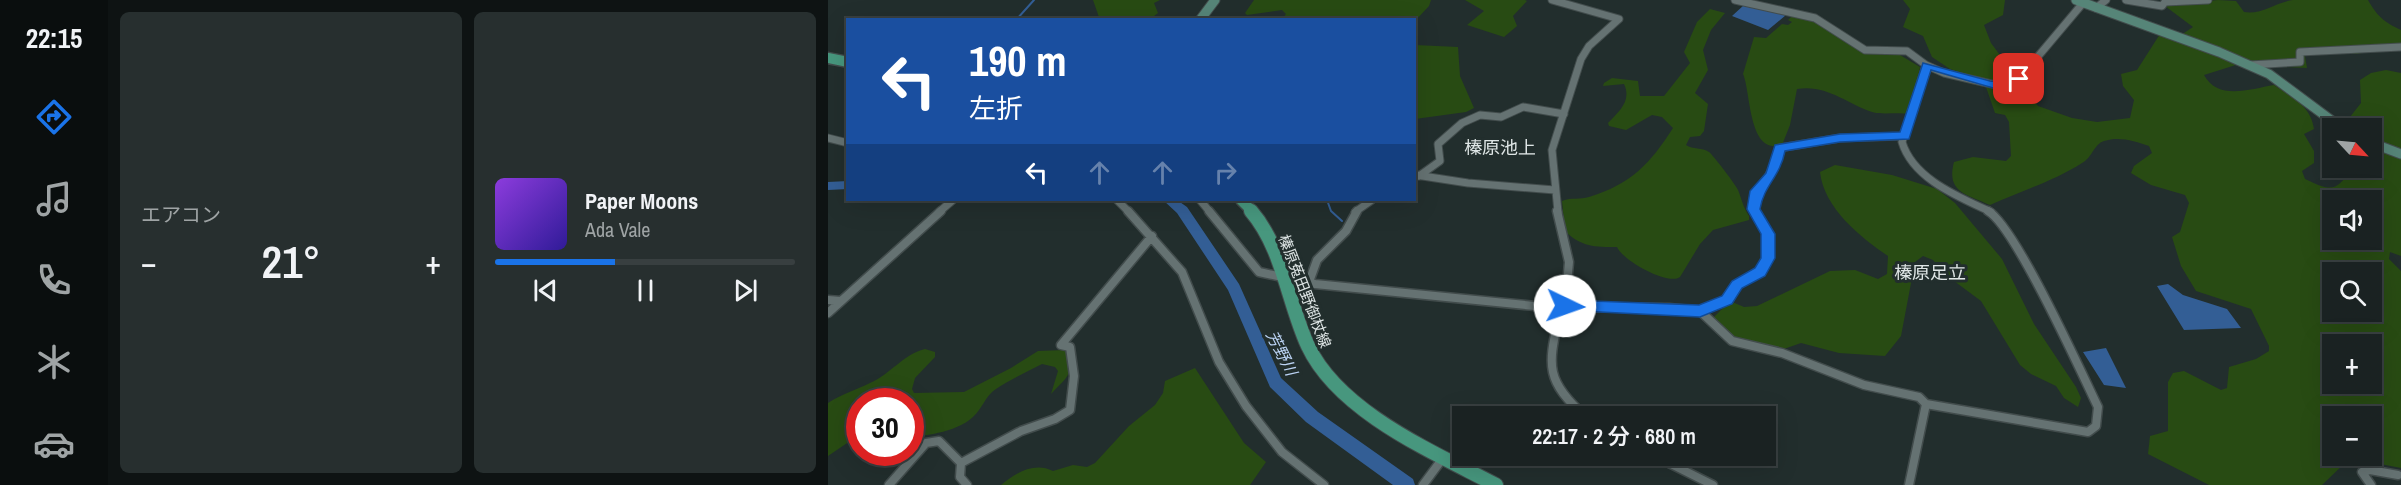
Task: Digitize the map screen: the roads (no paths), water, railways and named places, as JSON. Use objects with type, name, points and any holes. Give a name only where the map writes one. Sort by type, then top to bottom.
[{"type":"main road","points":[[828,58],[846,62]]},
{"type":"main road","name":"榛原菟田野御杖線","points":[[1242,201],[1256,215],[1268,238],[1306,343],[1317,364],[1331,381],[1385,423],[1440,461],[1496,485]]},
{"type":"street","points":[[1202,18],[1215,0]]},
{"type":"street","points":[[1556,0],[1619,19],[1589,46],[1581,59],[1552,150],[1558,218],[1567,244],[1569,262],[1563,306],[1549,372],[1559,392],[1574,406]]},
{"type":"street","points":[[1739,0],[1815,18],[1865,50],[1907,51],[1926,65],[1989,85],[2012,83],[2019,79],[2079,2],[2250,65],[2286,86],[2328,118]]},
{"type":"street","points":[[2097,8],[2106,0]]},
{"type":"street","points":[[2126,0],[2162,6],[2165,2],[2208,0]]},
{"type":"street","points":[[2250,65],[2300,62],[2300,52],[2401,47]]},
{"type":"street","points":[[1700,311],[1726,338],[1732,341],[1782,353],[1864,385],[1919,397],[1926,404],[2088,432],[2096,426],[2098,407],[2028,267],[1999,221],[1991,212],[1976,207],[1911,164],[1903,150],[1926,65]]},
{"type":"street","points":[[1416,175],[1440,161],[1438,144],[1444,136],[1473,117],[1502,117],[1522,107],[1564,114]]},
{"type":"street","points":[[1201,201],[1259,272],[1281,277],[1309,282],[1545,307],[1700,311],[1727,300],[1737,285],[1760,272],[1768,258],[1768,234],[1753,209],[1757,191],[1772,175],[1776,166],[1779,148],[1840,138],[1905,136]]},
{"type":"street","points":[[828,138],[846,142]]},
{"type":"street","points":[[2382,147],[2401,154]]},
{"type":"street","points":[[1416,175],[1446,182],[1483,182],[1555,190]]},
{"type":"street","points":[[828,314],[952,201]]},
{"type":"street","points":[[1118,201],[1152,236],[1182,272],[1219,362],[1246,406],[1282,452],[1323,485]]},
{"type":"street","points":[[1309,282],[1317,260],[1346,231],[1354,213],[1371,201]]},
{"type":"street","points":[[961,463],[1021,431],[1062,416],[1070,410],[1074,376],[1070,347],[1061,345],[1152,236]]},
{"type":"street","points":[[828,300],[841,302]]},
{"type":"street","points":[[1909,485],[1926,404]]},
{"type":"street","points":[[889,485],[926,443],[932,441],[939,441],[961,463],[960,477],[967,485]]},
{"type":"street","points":[[1423,485],[1440,461]]},
{"type":"street","points":[[1675,466],[1713,485]]},
{"type":"street","points":[[2371,485],[2365,480],[2362,472],[2370,470],[2398,475]]},
{"type":"water","points":[[1744,5],[1786,15],[1768,30],[1732,16]]},
{"type":"water","points":[[2168,284],[2183,295],[2227,309],[2241,328],[2184,330],[2157,286]]},
{"type":"water","points":[[2106,348],[2126,388],[2104,385],[2083,352]]},
{"type":"waterway","points":[[1018,18],[1034,0]]},
{"type":"waterway","name":"芳野川","points":[[828,186],[846,185]]},
{"type":"waterway","name":"芳野川","points":[[1170,201],[1182,210],[1234,288],[1275,382],[1312,417],[1407,485]]},
{"type":"waterway","points":[[1327,201],[1331,211],[1342,221]]},
{"type":"district","name":"榛原池上","points":[[1500,147]]},
{"type":"district","name":"榛原足立","points":[[1930,272]]}]
